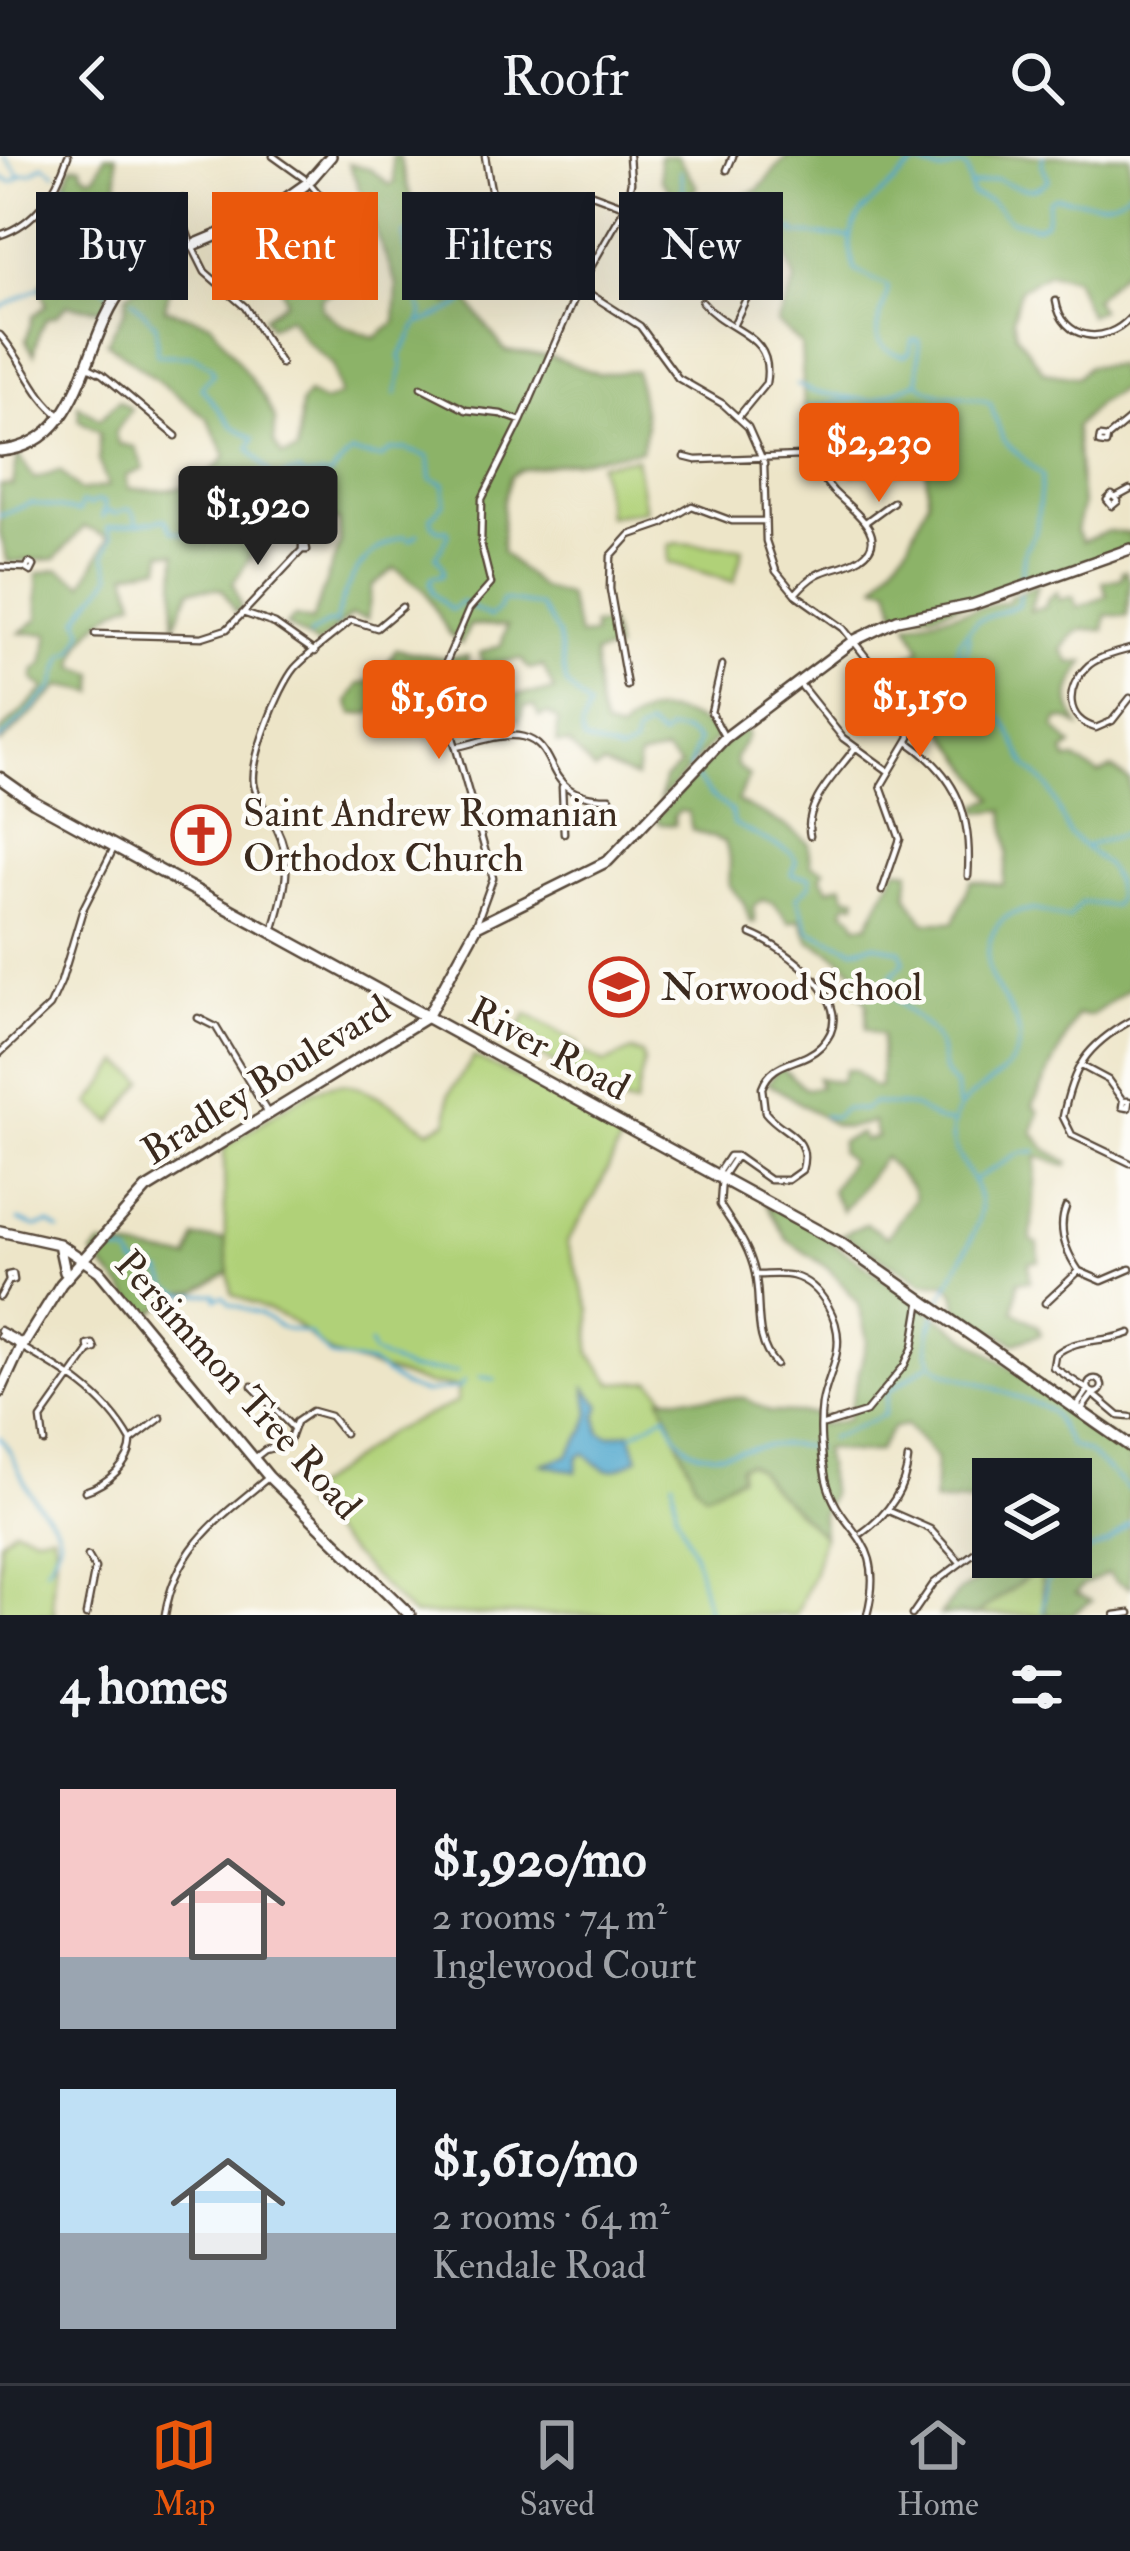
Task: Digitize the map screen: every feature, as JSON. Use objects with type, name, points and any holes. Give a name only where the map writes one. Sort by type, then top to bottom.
[{"type":"main road","points":[[0,451],[31,444],[62,417],[124,288],[151,262],[258,218],[308,182],[332,156]]},
{"type":"main road","points":[[477,926],[608,861],[725,738],[853,641],[897,620],[1004,595],[1130,549]]},
{"type":"main road","name":"River Road","points":[[0,778],[115,847],[840,1243],[1130,1446]]},
{"type":"main road","name":"Bradley Boulevard","points":[[0,1392],[67,1274],[146,1189],[427,1017],[477,926]]},
{"type":"main road","name":"Persimmon Tree Road","points":[[0,1231],[59,1244],[102,1275],[269,1478],[410,1615]]},
{"type":"main road","points":[[59,1244],[67,1274],[102,1275]]},
{"type":"main road","name":"River Road","points":[[1057,1396],[1097,1423]]},
{"type":"street","points":[[0,235],[26,222],[43,206],[68,156]]},
{"type":"street","points":[[273,156],[317,192]]},
{"type":"street","points":[[485,156],[491,192]]},
{"type":"street","points":[[629,156],[629,192]]},
{"type":"street","points":[[727,170],[733,156]]},
{"type":"street","points":[[560,191],[592,194],[619,204]]},
{"type":"street","points":[[595,259],[619,218]]},
{"type":"street","points":[[188,234],[205,272],[244,307],[281,364]]},
{"type":"street","points":[[595,297],[640,326],[678,378],[739,416],[755,437],[763,458],[772,563],[795,594],[832,617],[908,710],[907,741],[887,770],[881,792],[900,839],[882,891]]},
{"type":"street","points":[[477,926],[493,880],[441,674],[471,608],[487,593],[492,579],[482,544],[482,499],[573,300]]},
{"type":"street","points":[[732,327],[745,300]]},
{"type":"street","points":[[1056,301],[1068,326],[1090,337],[1111,334],[1130,318]]},
{"type":"street","points":[[701,302],[717,319],[762,347],[768,364],[762,391],[739,416]]},
{"type":"street","points":[[0,335],[20,358],[39,397],[62,417]]},
{"type":"street","points":[[86,366],[176,436]]},
{"type":"street","points":[[421,387],[466,410],[521,421]]},
{"type":"street","points":[[1107,438],[1130,419]]},
{"type":"street","points":[[684,457],[802,455],[867,520],[871,536],[866,552],[824,569],[795,594]]},
{"type":"street","points":[[1117,497],[1130,490]]},
{"type":"street","points":[[867,520],[893,502]]},
{"type":"street","points":[[627,686],[609,577],[611,556],[621,542],[692,506],[732,521],[765,521]]},
{"type":"street","points":[[95,634],[202,637],[227,629],[302,550]]},
{"type":"street","points":[[0,567],[26,568]]},
{"type":"street","points":[[272,933],[285,892],[286,862],[279,834],[255,790],[254,766],[290,674],[351,620],[377,628],[402,607]]},
{"type":"street","points":[[243,613],[275,624],[315,652]]},
{"type":"street","points":[[1130,649],[1086,668],[1071,690],[1070,703],[1080,721],[1096,728],[1112,721],[1130,698]]},
{"type":"street","points":[[722,665],[711,712],[725,738]]},
{"type":"street","points":[[799,682],[855,748],[887,770]]},
{"type":"street","points":[[456,748],[508,736],[527,738],[539,748],[562,787],[564,833]]},
{"type":"street","points":[[907,741],[938,764],[955,788],[967,831],[968,876]]},
{"type":"street","points":[[810,836],[813,807],[855,748]]},
{"type":"street","points":[[562,787],[583,797],[610,798]]},
{"type":"street","points":[[0,1053],[37,1022],[54,998],[83,909],[115,847]]},
{"type":"street","points":[[751,934],[778,946],[801,964],[822,989],[832,1016],[830,1032],[820,1047],[775,1068],[762,1088],[765,1112],[799,1138],[804,1148],[802,1169],[788,1180],[770,1180],[736,1156],[720,1176],[720,1205],[744,1238],[756,1275],[761,1341],[776,1365]]},
{"type":"street","points":[[198,1018],[216,1027],[269,1115]]},
{"type":"street","points":[[1130,1022],[1096,1041],[1080,1065],[1064,1112],[1068,1131],[1130,1163]]},
{"type":"street","points":[[1080,1065],[1108,1080],[1123,1101]]},
{"type":"street","points":[[1066,1207],[1064,1238],[1079,1271],[1102,1281],[1130,1270]]},
{"type":"street","points":[[1046,1303],[1079,1271]]},
{"type":"street","points":[[756,1275],[785,1274],[806,1281],[832,1315],[838,1347],[821,1426],[828,1486],[869,1554],[873,1583],[867,1615]]},
{"type":"street","points":[[0,1297],[9,1281]]},
{"type":"street","points":[[821,1426],[859,1417],[869,1409],[910,1354],[927,1302]]},
{"type":"street","points":[[0,1332],[72,1375],[107,1408],[131,1441]]},
{"type":"street","points":[[1130,1333],[1074,1342],[1055,1355],[1053,1367],[1119,1416],[1130,1417]]},
{"type":"street","points":[[44,1442],[40,1419],[89,1351]]},
{"type":"street","points":[[252,1386],[293,1428]]},
{"type":"street","points":[[1079,1408],[1091,1392]]},
{"type":"street","points":[[254,1459],[265,1450],[288,1444],[302,1415],[319,1411],[344,1433]]},
{"type":"street","points":[[86,1491],[125,1462],[131,1441],[161,1418]]},
{"type":"street","points":[[860,1534],[889,1511],[908,1459]]},
{"type":"street","points":[[165,1615],[174,1576],[190,1548],[269,1478]]},
{"type":"street","points":[[889,1511],[930,1529],[960,1562]]},
{"type":"street","points":[[912,1615],[934,1582],[972,1554]]},
{"type":"street","points":[[86,1615],[95,1568],[88,1556]]},
{"type":"street","points":[[1115,1615],[1130,1613]]},
{"type":"green space","points":[[105,156],[116,156],[118,188],[134,188],[131,192],[65,192],[63,188],[72,166],[81,166],[90,177],[96,175]]},
{"type":"green space","points":[[392,156],[399,156],[409,192],[402,192],[402,300],[448,300],[449,304],[473,300],[469,302],[505,351],[550,356],[598,374],[636,371],[646,427],[641,450],[520,470],[511,476],[503,503],[502,552],[541,588],[567,595],[579,636],[594,635],[593,625],[609,624],[616,650],[594,654],[605,728],[620,732],[643,715],[669,712],[719,735],[660,800],[664,779],[680,766],[665,752],[639,758],[636,778],[603,765],[595,771],[569,744],[557,743],[558,720],[548,714],[539,717],[535,706],[525,706],[519,722],[508,707],[506,696],[554,691],[543,666],[529,669],[521,659],[484,671],[480,653],[501,645],[507,626],[470,625],[461,644],[448,632],[424,590],[395,568],[372,586],[367,619],[351,615],[317,645],[286,625],[295,617],[312,621],[340,543],[339,521],[299,511],[250,547],[251,557],[233,583],[241,606],[236,613],[222,589],[191,589],[174,627],[176,553],[162,552],[161,566],[127,573],[135,601],[96,626],[77,656],[75,667],[95,674],[95,692],[61,686],[0,744],[0,732],[45,689],[33,679],[43,664],[49,634],[20,633],[38,619],[37,574],[58,569],[83,584],[109,537],[84,527],[55,559],[8,562],[0,534],[0,485],[13,485],[18,454],[34,479],[60,471],[80,491],[108,486],[99,461],[99,432],[79,420],[78,405],[100,419],[119,400],[131,409],[115,433],[118,444],[135,447],[144,469],[126,476],[128,488],[183,487],[205,476],[226,456],[207,418],[107,342],[126,300],[167,300],[165,309],[211,323],[264,398],[275,419],[274,443],[282,456],[297,452],[301,403],[308,394],[324,402],[340,395],[333,365],[305,340],[289,317],[270,327],[264,317],[286,300],[321,300],[322,309],[340,324],[375,338],[395,323],[397,286],[378,237],[378,192],[360,192],[349,163],[370,169],[389,185],[394,183]]},
{"type":"green space","points":[[659,156],[677,156],[697,187],[692,192],[671,192],[661,179]]},
{"type":"green space","points":[[787,156],[1130,156],[1130,264],[1094,299],[1100,310],[1089,315],[1074,278],[1048,273],[1020,289],[1013,318],[1016,334],[1044,372],[1077,377],[1089,366],[1117,365],[1124,387],[1099,402],[1075,427],[1082,506],[1076,531],[1082,542],[1108,531],[1130,533],[1130,548],[937,612],[897,614],[890,587],[876,585],[908,544],[928,500],[926,469],[853,474],[804,407],[801,345],[777,323],[795,282],[786,254],[783,192],[753,192]]},
{"type":"green space","points":[[45,300],[108,300],[106,310],[67,305],[47,318],[34,354],[26,341],[33,316],[46,306]]},
{"type":"green space","points":[[636,458],[645,510],[608,516],[599,464]]},
{"type":"green space","points":[[669,545],[743,548],[734,582],[668,562]]},
{"type":"green space","points":[[1122,571],[1130,581],[1127,616],[1106,615],[1104,630],[1079,631],[1062,650],[1070,663],[1085,662],[1070,693],[1079,726],[1067,719],[1058,720],[1055,728],[1072,746],[1064,752],[1067,760],[1075,759],[1099,774],[1112,768],[1130,781],[1130,988],[1091,1016],[1077,1015],[1033,1105],[1039,1112],[1033,1132],[1046,1149],[1069,1162],[1067,1166],[1037,1156],[1031,1240],[1038,1244],[1039,1261],[1029,1262],[1030,1281],[1018,1281],[1014,1311],[1038,1326],[1041,1334],[1015,1343],[958,1310],[947,1283],[924,1283],[842,1234],[866,1224],[887,1237],[915,1198],[912,1188],[884,1157],[843,1211],[831,1191],[850,1161],[840,1152],[841,1141],[861,1133],[863,1140],[877,1137],[873,1122],[847,1128],[834,1125],[768,1083],[780,1066],[806,1089],[820,1087],[817,1078],[840,1082],[845,1070],[854,1070],[874,1088],[880,1087],[882,1035],[866,1029],[867,1003],[854,989],[861,982],[839,958],[810,942],[800,919],[789,923],[774,903],[762,900],[753,907],[755,922],[750,922],[744,903],[729,885],[725,842],[692,830],[688,812],[674,816],[675,825],[661,824],[655,818],[728,740],[745,729],[748,735],[736,757],[737,766],[749,776],[737,801],[809,844],[811,865],[825,870],[821,876],[828,889],[842,884],[846,896],[857,897],[856,903],[846,903],[844,911],[857,925],[868,925],[897,869],[910,871],[907,895],[924,922],[954,922],[971,881],[1003,885],[1008,852],[1004,810],[979,812],[979,805],[994,799],[942,727],[945,720],[937,713],[916,717],[926,696],[917,677],[904,667],[885,675],[875,664],[921,648],[908,624],[1009,601],[1037,585],[1030,611],[1045,606],[1057,592],[1060,600],[1073,596],[1077,608],[1107,596],[1103,582],[1122,578]]},
{"type":"green space","points":[[396,649],[442,658],[468,656],[461,701],[444,710],[445,723],[436,728],[432,719],[411,705],[398,711],[393,682],[372,713],[353,714],[348,702],[358,685],[380,677]]},
{"type":"green space","points":[[527,1014],[579,1044],[565,1069],[512,1040]]},
{"type":"green space","points":[[632,1051],[642,1054],[644,1062],[635,1106],[607,1098],[568,1076],[583,1052],[605,1063]]},
{"type":"green space","points":[[474,1057],[593,1113],[624,1135],[567,1242],[590,1310],[590,1353],[612,1383],[652,1381],[668,1399],[756,1458],[795,1510],[823,1536],[796,1615],[412,1615],[302,1505],[300,1497],[389,1432],[457,1402],[457,1387],[430,1385],[332,1355],[290,1320],[232,1294],[225,1249],[224,1148],[296,1100],[338,1084],[374,1094],[429,1130],[448,1121],[449,1094]]},
{"type":"green space","points":[[120,1062],[144,1081],[112,1122],[90,1104]]},
{"type":"green space","points":[[766,1204],[799,1219],[1130,1452],[1130,1588],[1108,1573],[1076,1594],[1092,1601],[1070,1615],[1046,1615],[1040,1578],[1092,1578],[1092,1458],[972,1458],[972,1502],[934,1502],[936,1458],[906,1425],[892,1428],[878,1451],[823,1449],[831,1494],[822,1514],[823,1536],[748,1463],[740,1466],[740,1476],[705,1494],[695,1483],[661,1397],[745,1398],[770,1412],[821,1414],[821,1425],[847,1420],[867,1340],[858,1302],[828,1268],[787,1240]]},
{"type":"green space","points":[[195,1238],[225,1240],[229,1272],[198,1291],[182,1293],[147,1317],[93,1254],[101,1245],[189,1259]]},
{"type":"green space","points":[[14,1528],[34,1535],[52,1533],[55,1615],[0,1615],[0,1541]]},
{"type":"green space","points":[[982,1578],[1027,1578],[976,1615],[940,1615],[959,1592]]},
{"type":"green space","points":[[1022,1578],[1045,1578],[1057,1615],[969,1615]]},
{"type":"water","points":[[586,1388],[601,1405],[600,1432],[609,1436],[630,1432],[638,1458],[609,1470],[585,1453],[578,1457],[576,1472],[542,1464],[567,1456],[585,1430],[590,1413]]},
{"type":"waterway","points":[[4,156],[20,175],[43,165],[55,173]]},
{"type":"waterway","points":[[971,186],[997,179],[1024,189],[1037,188],[1049,179],[1043,156]]},
{"type":"waterway","points":[[1020,584],[1025,549],[1036,531],[1042,476],[1003,440],[990,403],[944,395],[918,382],[919,340],[912,340],[905,356],[881,345],[877,328],[888,287],[855,270],[852,232],[869,205],[918,164],[940,172],[961,165],[967,169],[972,195],[990,201],[1010,220],[1037,227],[1046,222],[1049,200],[1055,197],[1104,202],[1130,189]]},
{"type":"waterway","points":[[680,171],[684,194],[701,217],[712,215],[719,228],[748,216],[753,231],[760,223],[779,222],[784,230],[795,230],[794,234],[851,237]]},
{"type":"waterway","points":[[0,177],[12,182],[23,174]]},
{"type":"waterway","points":[[66,184],[71,192]]},
{"type":"waterway","points":[[0,308],[36,290]]},
{"type":"waterway","points":[[132,300],[156,325],[157,355],[193,356],[211,366],[214,374],[201,387],[232,426],[254,438],[249,448],[271,475]]},
{"type":"waterway","points":[[418,300],[423,313],[420,322]]},
{"type":"waterway","points":[[396,394],[403,366],[400,356],[418,324],[468,300]]},
{"type":"waterway","points":[[797,385],[872,401],[918,382]]},
{"type":"waterway","points":[[806,407],[857,399]]},
{"type":"waterway","points":[[0,516],[31,503],[79,512],[81,503],[97,501],[105,503],[102,518],[106,511],[116,514],[127,509],[133,511],[138,524],[165,519],[172,531],[206,538],[220,503],[228,505],[261,483],[299,472],[330,475],[351,453],[381,458],[391,450],[405,449],[429,457],[431,479],[444,484],[444,503],[431,517],[432,524],[449,535],[436,556],[444,568],[443,575],[432,577],[433,593],[451,610],[462,602],[490,617],[502,600],[540,606],[558,634],[566,684],[589,708],[581,729],[584,741],[620,753],[633,747],[636,735],[648,727],[662,738],[668,731],[685,732],[698,741],[689,769]]},
{"type":"waterway","points":[[0,740],[53,688],[64,656],[74,651],[84,631],[79,619],[111,575],[105,554],[112,537],[107,527],[138,524]]},
{"type":"waterway","points":[[309,636],[328,623],[335,624],[351,581],[367,559],[390,542],[418,534]]},
{"type":"waterway","points":[[938,1305],[980,1212],[976,1187],[954,1144],[955,1118],[970,1098],[1009,1066],[1019,1042],[1016,1021],[990,974],[992,934],[1003,920],[1021,911],[1037,910],[1068,919],[1082,902],[1112,906],[1117,900],[1107,866],[1069,834],[1049,788],[1027,766],[1004,720],[953,676],[959,641],[977,621],[1018,605],[1021,594]]},
{"type":"waterway","points":[[953,669],[968,648],[969,636]]},
{"type":"waterway","points":[[695,776],[731,811],[734,824],[791,853],[796,860],[792,875],[810,877],[810,885],[797,897],[809,931],[854,949],[874,944],[901,951],[904,962],[892,975],[891,992],[933,1035],[946,1076],[956,1085],[958,1106]]},
{"type":"waterway","points":[[1087,846],[1130,832]]},
{"type":"waterway","points":[[823,1116],[835,1117],[844,1109],[862,1110],[874,1103],[914,1107],[940,1122],[950,1122]]},
{"type":"waterway","points":[[974,1180],[1020,1153],[1036,1151]]},
{"type":"waterway","points":[[19,1220],[36,1227],[49,1223],[59,1230]]},
{"type":"waterway","points":[[107,1250],[130,1255],[136,1265],[155,1267],[149,1274],[162,1272],[169,1289],[187,1295],[216,1294],[216,1299],[223,1296],[230,1304],[280,1327],[309,1334],[331,1357],[372,1364],[403,1386],[424,1393],[459,1388],[464,1381]]},
{"type":"waterway","points":[[935,1314],[929,1350],[939,1369],[1051,1412],[1071,1446],[1088,1452],[1130,1491]]},
{"type":"waterway","points":[[370,1344],[373,1353],[409,1370],[457,1372]]},
{"type":"waterway","points":[[829,1439],[884,1415],[888,1392],[929,1364]]},
{"type":"waterway","points":[[480,1377],[495,1379]]},
{"type":"waterway","points":[[632,1435],[666,1414],[686,1446],[698,1452],[781,1445],[815,1448]]},
{"type":"waterway","points":[[0,1437],[58,1532],[59,1542],[46,1568]]},
{"type":"waterway","points":[[673,1480],[676,1511],[695,1556],[709,1615]]},
{"type":"waterway","points":[[1043,1611],[1046,1583],[1058,1570],[1108,1543],[1130,1524]]},
{"type":"place","name":"Saint Andrew Romanian Orthodox Church","points":[[201,835]]},
{"type":"place","name":"Norwood School","points":[[619,987]]}]
